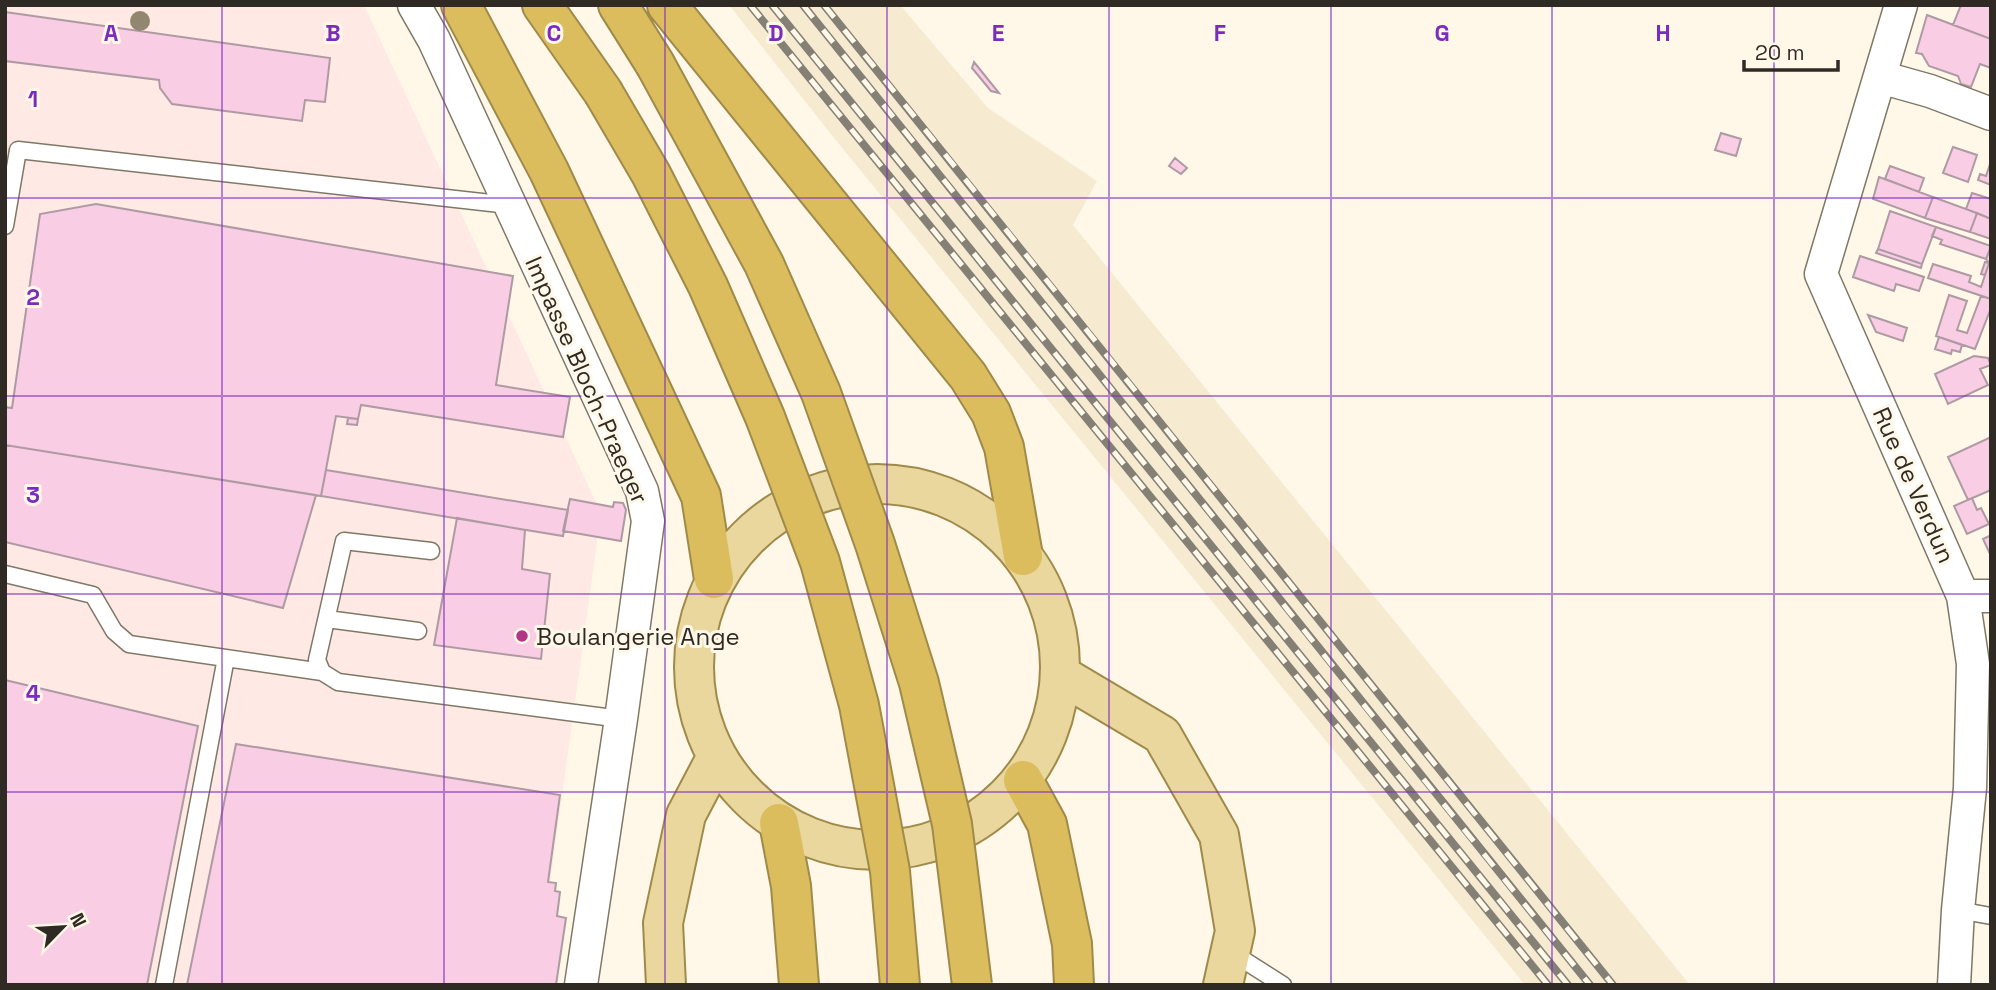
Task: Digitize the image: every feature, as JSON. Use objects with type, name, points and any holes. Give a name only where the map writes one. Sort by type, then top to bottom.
[{"type":"highway","points":[[461,5],[549,171],[701,496],[714,579]]},
{"type":"highway","points":[[542,5],[603,92],[651,174],[708,286],[765,417],[820,562],[863,731],[890,871],[900,985]]},
{"type":"highway","points":[[618,5],[656,64],[764,264],[821,393],[875,544],[919,684],[952,824],[972,985]]},
{"type":"highway","points":[[667,5],[968,376],[990,413],[1004,447],[1023,556]]},
{"type":"highway","points":[[1023,780],[1047,824],[1072,944],[1074,985]]},
{"type":"highway","points":[[779,823],[791,886],[799,985]]},
{"type":"main road","points":[[888,483],[940,494],[986,519],[1023,556],[1045,593],[1057,633],[1061,675],[1051,724],[1042,748],[1023,780],[984,817],[935,842],[882,851],[828,845],[779,823],[744,795],[716,758],[695,700],[694,638],[714,579],[745,537],[787,505],[836,486],[849,485],[888,483]]},
{"type":"main road","points":[[1061,675],[1162,735],[1219,835],[1235,931],[1227,968]]},
{"type":"main road","points":[[666,985],[663,923],[686,814],[716,758]]},
{"type":"street","name":"Impasse Bloch-Praeger","points":[[414,5],[434,40],[642,491],[648,521],[581,985]]},
{"type":"street","name":"Rue de Verdun","points":[[1901,5],[1821,274],[1977,596],[1973,664],[1980,790],[1958,910],[1954,985]]},
{"type":"street","points":[[1880,77],[1930,91],[1991,114]]},
{"type":"lane","points":[[5,226],[18,150],[509,205]]},
{"type":"lane","points":[[322,672],[317,660],[344,541],[431,551]]},
{"type":"lane","points":[[5,574],[93,595],[114,631],[129,645],[322,672],[338,682],[621,719]]},
{"type":"lane","points":[[327,619],[418,631]]},
{"type":"lane","points":[[164,985],[226,659]]},
{"type":"lane","points":[[1958,910],[1991,916]]},
{"type":"lane","points":[[1227,968],[1283,985]]},
{"type":"shaded area","points":[[5,5],[364,5],[601,513],[536,985],[5,985]]},
{"type":"shaded area","points":[[729,5],[900,5],[988,108],[1097,181],[1073,225],[1690,985],[1525,985],[830,133]]},
{"type":"building","points":[[1961,5],[1991,5],[1991,39],[1953,25]]},
{"type":"building","points":[[5,12],[330,58],[325,102],[305,100],[302,121],[172,104],[160,88],[159,80],[5,61]]},
{"type":"building","points":[[1927,15],[1991,39],[1991,68],[1980,64],[1971,87],[1961,84],[1958,76],[1929,66],[1922,54],[1916,53]]},
{"type":"building","points":[[974,62],[999,93],[991,91],[972,68]]},
{"type":"building","points":[[1721,133],[1741,139],[1736,156],[1715,150]]},
{"type":"building","points":[[1953,147],[1977,155],[1968,182],[1943,173]]},
{"type":"building","points":[[1175,158],[1187,168],[1181,174],[1169,166]]},
{"type":"building","points":[[1991,161],[1991,185],[1978,180],[1980,174],[1986,176]]},
{"type":"building","points":[[1890,166],[1924,178],[1919,192],[1885,179]]},
{"type":"building","points":[[1879,177],[1933,197],[1925,218],[1873,199]]},
{"type":"building","points":[[1972,193],[1991,199],[1991,219],[1966,209]]},
{"type":"building","points":[[1933,197],[1977,213],[1970,232],[1925,218]]},
{"type":"building","points":[[96,204],[513,276],[496,385],[570,397],[563,437],[361,405],[358,419],[336,416],[321,496],[5,445],[5,407],[12,408],[40,214]]},
{"type":"building","points":[[1890,211],[1936,227],[1922,264],[1878,249]]},
{"type":"building","points":[[1977,213],[1991,219],[1991,239],[1970,232]]},
{"type":"building","points":[[1936,227],[1991,246],[1986,259],[1940,244],[1942,240],[1932,236]]},
{"type":"building","points":[[1991,247],[1991,299],[1928,278],[1933,264],[1971,276],[1969,282],[1981,287]]},
{"type":"building","points":[[1878,249],[1922,264],[1921,268],[1876,253]]},
{"type":"building","points":[[1860,256],[1924,277],[1919,291],[1896,284],[1894,291],[1853,277]]},
{"type":"building","points":[[1985,262],[1989,263],[1985,275],[1981,274]]},
{"type":"building","points":[[1949,295],[1967,301],[1957,330],[1967,333],[1981,296],[1991,299],[1991,308],[1975,349],[1936,336]]},
{"type":"building","points":[[1868,315],[1907,328],[1903,341],[1876,332]]},
{"type":"building","points":[[1939,337],[1962,345],[1960,352],[1952,350],[1951,354],[1935,349]]},
{"type":"building","points":[[1974,356],[1988,358],[1991,365],[1980,369],[1988,385],[1948,404],[1935,374]]},
{"type":"building","points":[[348,418],[358,419],[357,425],[347,424]]},
{"type":"building","points":[[1991,437],[1991,490],[1968,500],[1948,457]]},
{"type":"building","points":[[5,445],[316,495],[283,608],[5,542]]},
{"type":"building","points":[[326,470],[568,510],[563,536],[321,496]]},
{"type":"building","points":[[1972,498],[1977,510],[1981,508],[1989,524],[1967,534],[1954,506]]},
{"type":"building","points":[[570,499],[613,507],[614,502],[623,503],[626,510],[621,541],[563,531]]},
{"type":"building","points":[[457,518],[525,530],[522,569],[550,574],[541,659],[434,645]]},
{"type":"building","points":[[1991,535],[1991,556],[1983,539]]},
{"type":"building","points":[[5,680],[198,726],[147,985],[5,985]]},
{"type":"building","points":[[236,744],[560,795],[548,882],[556,883],[555,891],[560,892],[557,916],[566,918],[556,985],[187,985]]},
{"type":"railway","points":[[750,5],[1548,985]]},
{"type":"railway","points":[[772,5],[1568,985]]},
{"type":"railway","points":[[803,5],[1590,985]]},
{"type":"railway","points":[[824,5],[1613,985]]},
{"type":"place","name":"Boulangerie Ange","points":[[522,636]]}]
